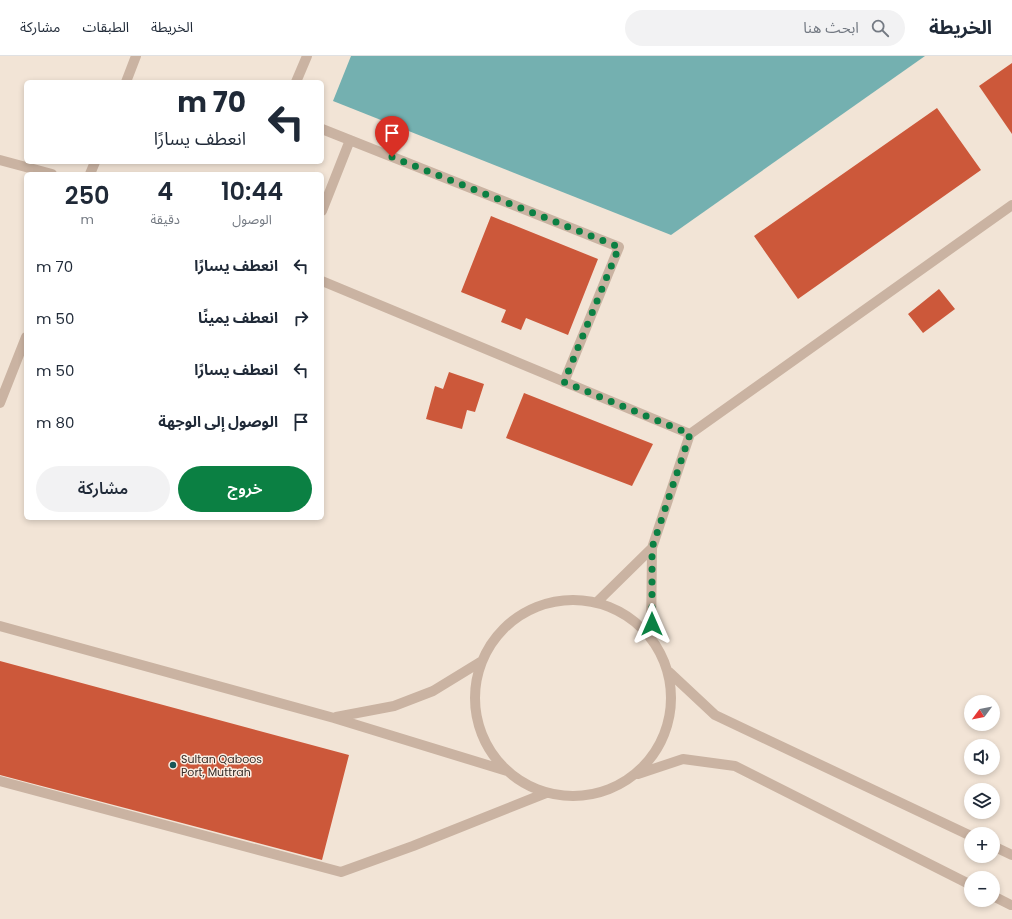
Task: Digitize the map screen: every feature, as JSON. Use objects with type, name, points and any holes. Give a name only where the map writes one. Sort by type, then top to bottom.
[{"type":"street","points":[[127,80],[136,56]]},
{"type":"street","points":[[297,80],[307,56]]},
{"type":"street","points":[[324,130],[619,247],[564,382]]},
{"type":"street","points":[[324,206],[350,140]]},
{"type":"street","points":[[0,160],[45,172]]},
{"type":"street","points":[[652,639],[652,548],[690,434],[1012,205]]},
{"type":"street","points":[[324,282],[690,434]]},
{"type":"street","points":[[0,403],[24,342]]},
{"type":"street","points":[[596,602],[652,548]]},
{"type":"street","points":[[669,672],[672,704],[669,724],[653,757],[623,784],[599,794],[581,797],[564,797],[546,793],[527,785],[507,771],[489,748],[480,727],[475,698],[477,679],[482,661],[490,646],[508,624],[538,606],[569,600],[596,602],[617,610],[636,622],[652,639],[669,672],[715,715],[964,833]]},
{"type":"street","points":[[0,626],[334,718],[507,771]]},
{"type":"street","points":[[334,718],[394,706],[433,691],[482,661]]},
{"type":"street","points":[[634,775],[684,759],[735,766],[964,881]]},
{"type":"street","points":[[0,781],[342,872],[413,846],[546,793]]},
{"type":"street","points":[[1000,849],[1012,855]]},
{"type":"street","points":[[1000,900],[1011,905]]},
{"type":"water","points":[[351,56],[925,56],[671,235],[333,101]]},
{"type":"building","points":[[1012,63],[1012,134],[979,86]]},
{"type":"building","points":[[937,108],[981,170],[798,299],[754,236]]},
{"type":"building","points":[[491,216],[598,259],[568,335],[526,318],[521,330],[501,322],[506,310],[461,292]]},
{"type":"building","points":[[939,289],[955,309],[923,333],[908,314]]},
{"type":"building","points":[[449,372],[484,384],[475,412],[467,410],[462,429],[426,419],[435,386],[443,389]]},
{"type":"building","points":[[524,393],[653,444],[632,486],[506,438]]},
{"type":"building","name":"Sultan Qaboos Port, Muttrah","points":[[0,661],[349,755],[322,860],[0,775]]},
{"type":"place","name":"Sultan Qaboos Port, Muttrah","points":[[173,765]]},
{"type":"route","points":[[392,157],[619,247],[564,382],[690,434],[652,548],[652,624]]}]
